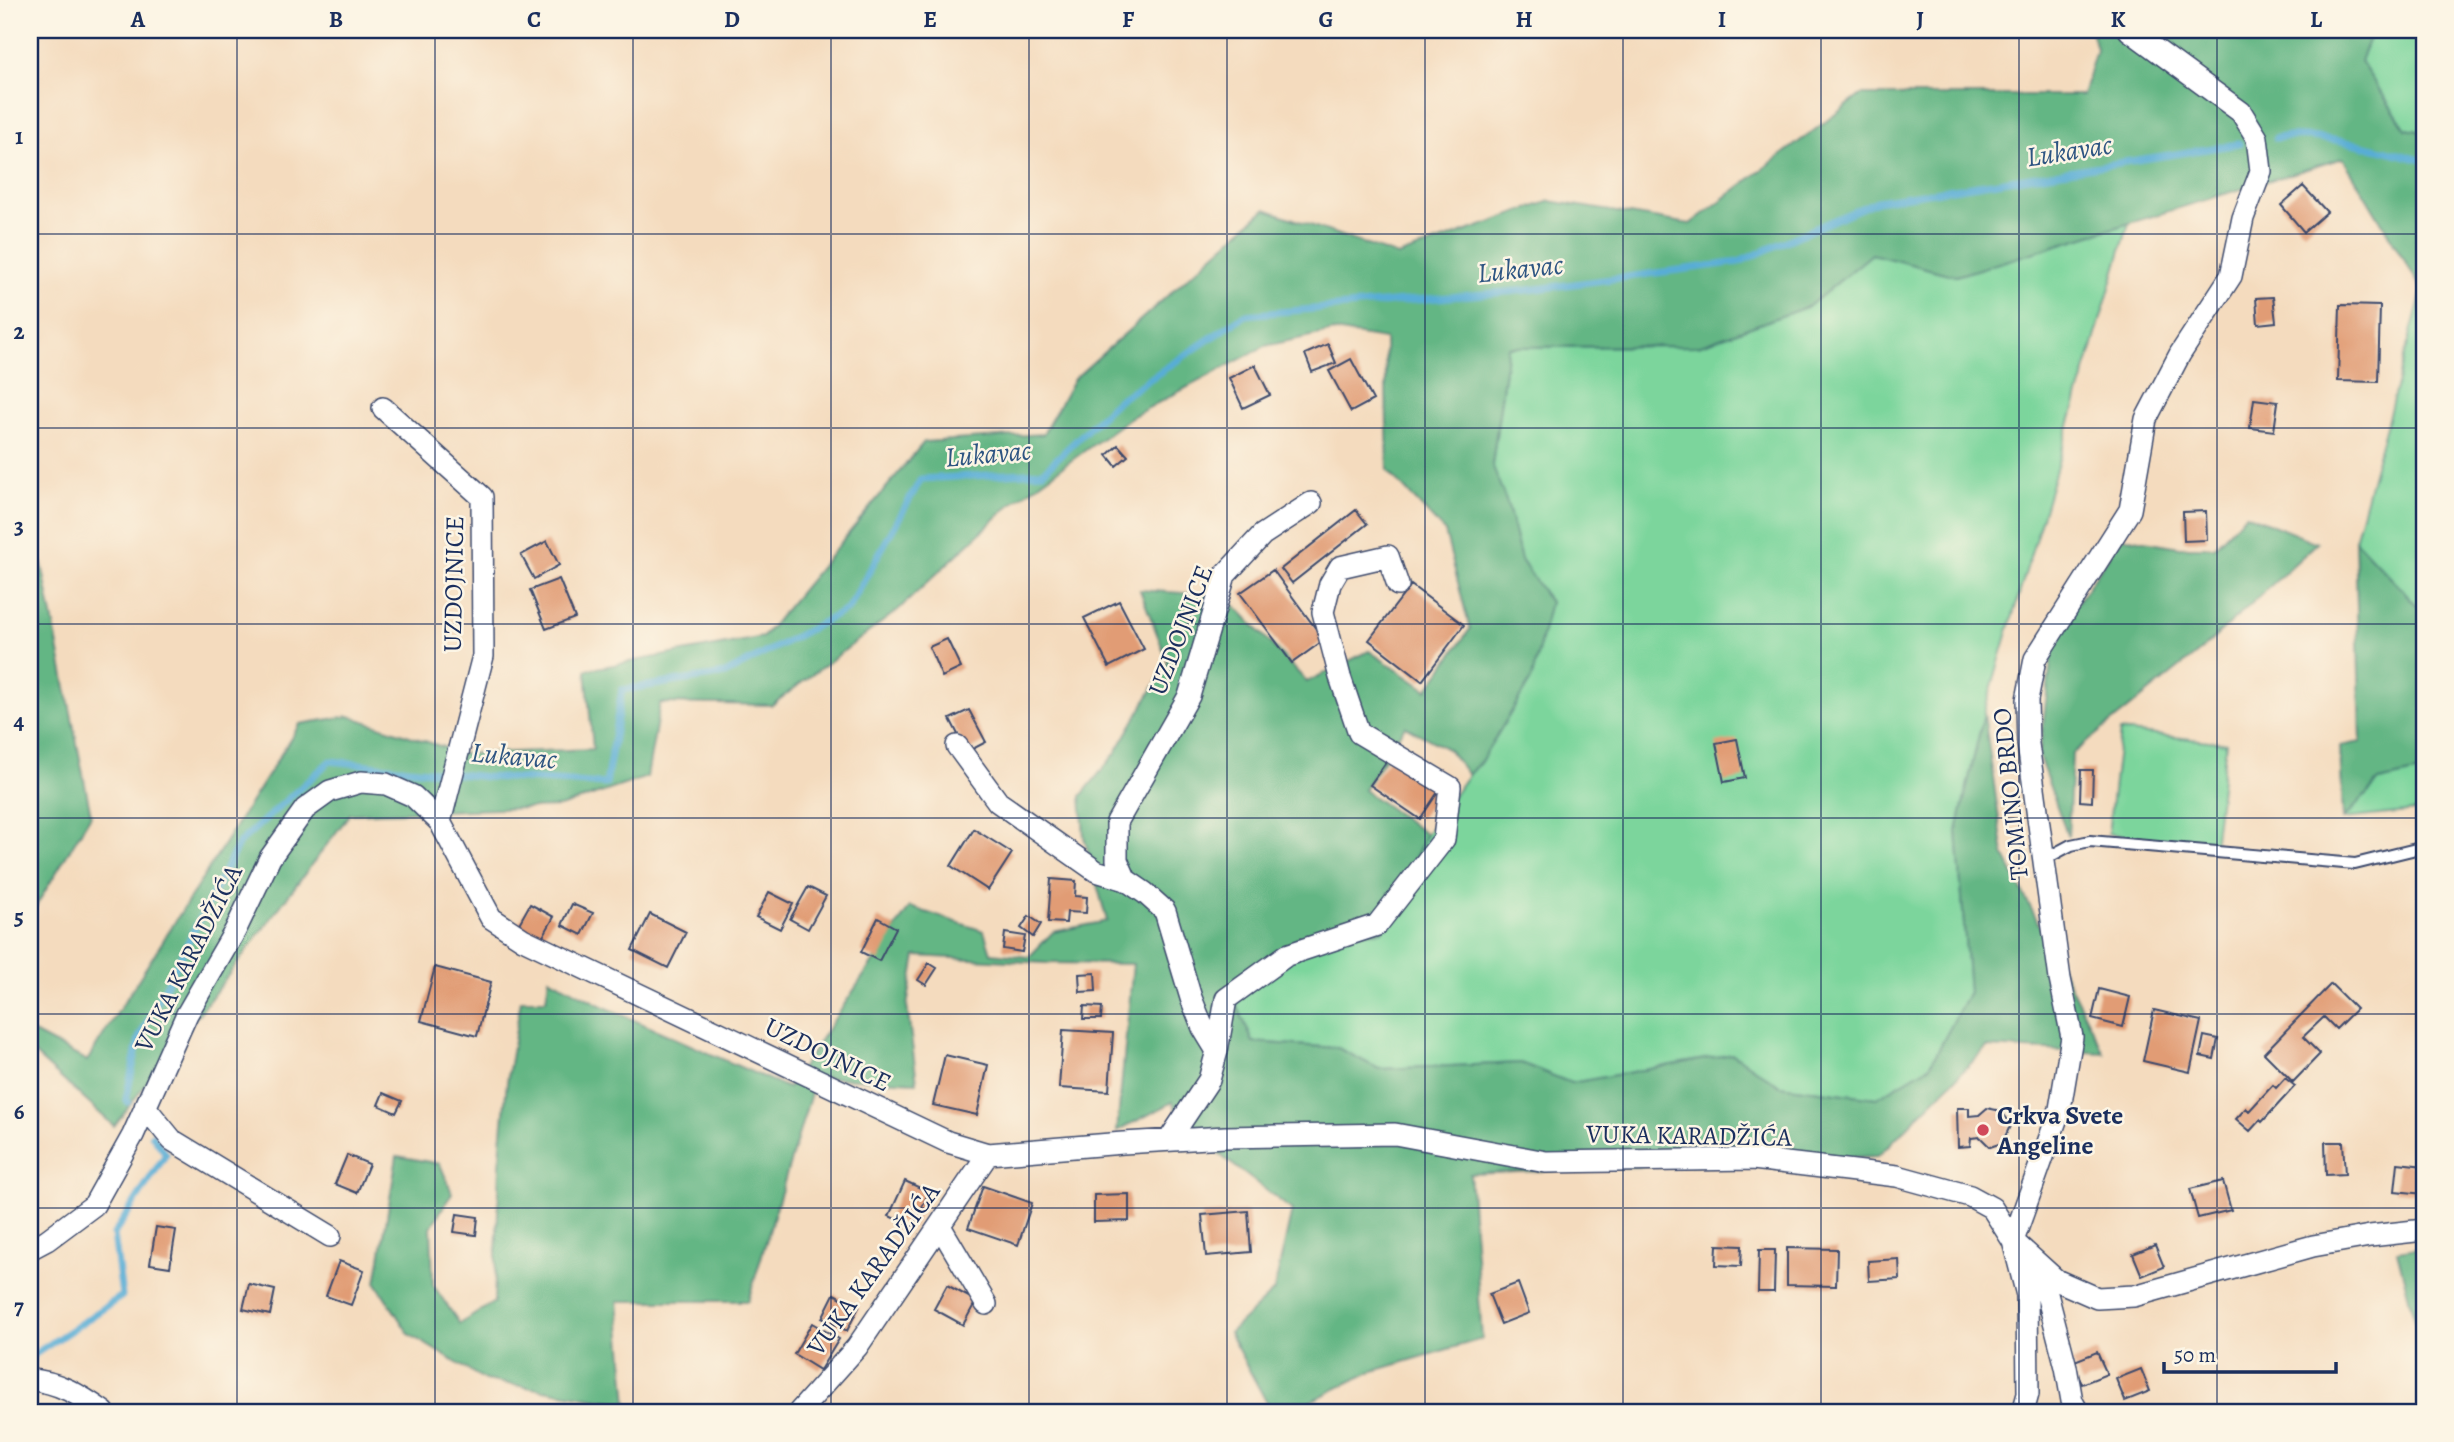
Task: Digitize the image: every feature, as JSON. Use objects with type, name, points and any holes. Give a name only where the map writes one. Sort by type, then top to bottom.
[{"type":"street","name":"TOMINO BRDO","points":[[2013,1241],[2060,1109],[2072,1037],[2060,979],[2028,744],[2026,700],[2035,659],[2130,510],[2146,419],[2180,354],[2231,276],[2243,218],[2261,171],[2257,138],[2241,113],[2129,30]]},
{"type":"street","name":"UZDOJNICE","points":[[383,408],[482,497],[483,656],[440,822],[491,918],[523,939],[948,1142],[988,1154],[1169,1140]]},
{"type":"street","name":"UZDOJNICE","points":[[1126,880],[1116,860],[1117,822],[1189,695],[1225,575],[1262,535],[1311,503]]},
{"type":"street","points":[[1169,1140],[1209,1080],[1226,999],[1287,955],[1377,925],[1444,839],[1450,787],[1359,733],[1323,612],[1329,584],[1340,567],[1388,556],[1398,585]]},
{"type":"street","points":[[957,746],[998,802],[1096,871],[1126,880],[1165,911],[1191,998],[1203,1028],[1217,1051]]},
{"type":"street","name":"VUKA KARADŽIĆA","points":[[30,1249],[47,1240],[94,1205],[132,1135],[187,1014],[235,931],[270,858],[305,809],[330,791],[361,782],[386,784],[413,796],[440,822]]},
{"type":"street","points":[[145,1107],[172,1140],[330,1236]]},
{"type":"street","name":"VUKA KARADŽIĆA","points":[[1169,1140],[1395,1134],[1546,1162],[1753,1159],[1897,1177],[1970,1196],[1992,1208],[2013,1241],[2027,1295],[2028,1394],[2023,1412]]},
{"type":"street","name":"VUKA KARADŽIĆA","points":[[799,1412],[857,1347],[988,1154]]},
{"type":"street","points":[[940,1226],[986,1304]]},
{"type":"street","points":[[2013,1241],[2056,1280],[2097,1298],[2134,1296],[2313,1246],[2424,1230]]},
{"type":"street","points":[[2013,1241],[2047,1294],[2078,1412]]},
{"type":"street","points":[[30,1380],[69,1390],[104,1412]]},
{"type":"lane","points":[[2043,860],[2071,845],[2090,841],[2355,864],[2424,847]]},
{"type":"green space","points":[[2091,30],[2372,30],[2360,61],[2406,129],[2424,132],[2424,293],[2343,158],[1956,276],[1872,254],[1809,306],[1698,346],[1508,347],[1492,465],[1508,506],[1521,560],[1550,602],[1532,678],[1482,760],[1468,775],[1449,750],[1405,726],[1364,790],[1426,834],[1382,931],[1299,937],[1229,987],[1253,1042],[1338,1048],[1379,1069],[1521,1063],[1571,1083],[1733,1054],[1780,1086],[1877,1098],[1930,1066],[1969,992],[1957,831],[1984,713],[2004,855],[2104,1053],[1987,1047],[1878,1156],[1470,1174],[1482,1339],[1370,1372],[1289,1412],[1272,1412],[1229,1333],[1274,1291],[1292,1210],[1181,1125],[1173,1102],[1117,1131],[1133,964],[1046,963],[916,956],[907,1006],[917,1082],[816,1077],[748,1301],[618,1301],[627,1404],[485,1380],[409,1334],[376,1283],[397,1156],[440,1164],[452,1193],[431,1227],[433,1285],[460,1324],[494,1302],[501,1143],[507,1082],[521,1000],[546,1000],[549,978],[600,1005],[788,1088],[910,907],[984,931],[991,953],[1029,957],[1053,932],[1107,921],[1084,837],[1081,796],[1115,754],[1168,662],[1140,590],[1226,596],[1307,682],[1369,651],[1427,690],[1470,629],[1445,532],[1388,471],[1385,339],[1334,331],[1265,346],[1131,417],[1010,505],[898,610],[772,705],[660,703],[647,777],[560,807],[350,814],[114,1126],[30,1050],[30,1031],[87,1061],[300,724],[349,716],[464,754],[593,749],[586,670],[763,637],[924,442],[1043,434],[1074,379],[1265,209],[1398,256],[1550,201],[1690,224],[1861,95],[2083,95],[2096,49]]},
{"type":"green space","points":[[2372,30],[2424,30],[2424,132],[2406,129],[2360,61]]},
{"type":"green space","points":[[2129,223],[1984,713],[1957,831],[1969,992],[1930,1066],[1877,1098],[1780,1086],[1733,1054],[1571,1083],[1521,1063],[1379,1069],[1338,1048],[1253,1042],[1229,987],[1299,937],[1382,931],[1426,834],[1468,775],[1482,760],[1550,602],[1521,560],[1508,506],[1492,466],[1508,347],[1698,346],[1809,306],[1872,254],[1956,276]]},
{"type":"green space","points":[[2422,292],[2424,293],[2424,613],[2355,540]]},
{"type":"green space","points":[[2246,514],[2317,543],[2199,652],[2072,754],[2068,837],[2039,757],[2054,637],[2122,537],[2180,547],[2214,547]]},
{"type":"green space","points":[[30,529],[36,534],[91,815],[30,916]]},
{"type":"green space","points":[[2355,540],[2424,613],[2424,771],[2379,781],[2343,819],[2340,746],[2361,742]]},
{"type":"green space","points":[[2120,731],[2226,743],[2214,847],[2108,834]]},
{"type":"green space","points":[[2424,771],[2424,810],[2343,819],[2379,781]]},
{"type":"green space","points":[[2424,1247],[2424,1357],[2397,1251]]},
{"type":"building","points":[[2303,186],[2327,212],[2304,232],[2281,205]]},
{"type":"building","points":[[2273,297],[2276,322],[2258,324],[2256,298]]},
{"type":"building","points":[[2340,305],[2380,306],[2378,382],[2338,381]]},
{"type":"building","points":[[1328,344],[1336,363],[1312,372],[1305,354]]},
{"type":"building","points":[[1351,359],[1373,400],[1351,412],[1329,371]]},
{"type":"building","points":[[1255,365],[1270,395],[1243,408],[1229,378]]},
{"type":"building","points":[[2254,399],[2278,402],[2274,431],[2250,428]]},
{"type":"building","points":[[1118,445],[1128,456],[1116,466],[1107,455]]},
{"type":"building","points":[[1356,510],[1367,524],[1292,583],[1281,569]]},
{"type":"building","points":[[2206,511],[2207,540],[2184,541],[2183,512]]},
{"type":"building","points":[[547,541],[559,565],[534,579],[521,555]]},
{"type":"building","points":[[1273,570],[1324,640],[1292,663],[1240,593]]},
{"type":"building","points":[[559,579],[575,618],[546,629],[530,590]]},
{"type":"building","points":[[1411,585],[1464,625],[1422,681],[1369,640]]},
{"type":"building","points":[[1119,601],[1144,649],[1109,667],[1084,618]]},
{"type":"building","points":[[947,639],[961,668],[942,677],[929,647]]},
{"type":"building","points":[[969,710],[986,742],[967,752],[950,719]]},
{"type":"building","points":[[1737,739],[1745,778],[1724,782],[1716,743]]},
{"type":"building","points":[[1389,758],[1438,792],[1420,819],[1370,785]]},
{"type":"building","points":[[2081,770],[2093,770],[2092,802],[2080,801]]},
{"type":"building","points":[[974,829],[1012,853],[988,890],[951,866]]},
{"type":"building","points":[[1051,879],[1076,881],[1075,896],[1087,897],[1086,913],[1067,912],[1066,923],[1048,922]]},
{"type":"building","points":[[808,887],[826,896],[808,929],[790,919]]},
{"type":"building","points":[[769,892],[793,904],[780,929],[756,917]]},
{"type":"building","points":[[530,904],[554,917],[540,942],[516,929]]},
{"type":"building","points":[[572,904],[593,913],[582,935],[562,925]]},
{"type":"building","points":[[650,914],[686,932],[668,968],[632,950]]},
{"type":"building","points":[[1029,916],[1041,924],[1033,937],[1021,928]]},
{"type":"building","points":[[878,918],[896,928],[879,961],[861,952]]},
{"type":"building","points":[[1005,933],[1025,936],[1022,952],[1003,949]]},
{"type":"building","points":[[929,963],[937,968],[926,985],[918,980]]},
{"type":"building","points":[[435,967],[491,982],[477,1036],[421,1021]]},
{"type":"building","points":[[1095,973],[1096,991],[1080,992],[1079,974]]},
{"type":"building","points":[[2331,984],[2356,1009],[2336,1029],[2324,1017],[2303,1037],[2320,1054],[2293,1082],[2264,1053]]},
{"type":"building","points":[[2099,989],[2130,997],[2123,1027],[2092,1019]]},
{"type":"building","points":[[1084,1006],[1102,1007],[1101,1019],[1083,1019]]},
{"type":"building","points":[[2154,1010],[2201,1021],[2190,1072],[2143,1061]]},
{"type":"building","points":[[1063,1030],[1113,1033],[1109,1091],[1059,1088]]},
{"type":"building","points":[[2204,1036],[2218,1039],[2214,1059],[2200,1056]]},
{"type":"building","points":[[945,1055],[988,1065],[977,1115],[933,1105]]},
{"type":"building","points":[[2285,1078],[2295,1086],[2262,1122],[2260,1120],[2250,1131],[2236,1119],[2246,1108],[2249,1111],[2273,1085],[2276,1088]]},
{"type":"building","points":[[383,1093],[402,1101],[396,1113],[378,1105]]},
{"type":"building","name":"Crkva Svete Angeline","points":[[1957,1108],[1969,1108],[1969,1116],[1979,1115],[1987,1108],[2001,1111],[2011,1124],[2002,1143],[1990,1147],[1980,1137],[1971,1138],[1970,1146],[1958,1147]]},
{"type":"building","points":[[2325,1142],[2343,1142],[2345,1174],[2326,1175]]},
{"type":"building","points":[[347,1155],[369,1164],[357,1193],[335,1184]]},
{"type":"building","points":[[2398,1163],[2424,1166],[2424,1194],[2395,1191]]},
{"type":"building","points":[[905,1181],[929,1192],[913,1227],[889,1216]]},
{"type":"building","points":[[2223,1181],[2231,1210],[2198,1218],[2190,1189]]},
{"type":"building","points":[[983,1186],[1032,1203],[1018,1245],[968,1228]]},
{"type":"building","points":[[1129,1194],[1129,1221],[1094,1222],[1094,1195]]},
{"type":"building","points":[[1248,1211],[1251,1252],[1206,1256],[1202,1215]]},
{"type":"building","points":[[457,1214],[478,1217],[476,1235],[454,1232]]},
{"type":"building","points":[[156,1227],[176,1230],[170,1267],[150,1264]]},
{"type":"building","points":[[1717,1245],[1742,1246],[1741,1266],[1716,1265]]},
{"type":"building","points":[[2155,1245],[2164,1267],[2142,1276],[2133,1254]]},
{"type":"building","points":[[1787,1248],[1837,1249],[1836,1286],[1787,1285]]},
{"type":"building","points":[[1759,1250],[1775,1250],[1774,1292],[1758,1292]]},
{"type":"building","points":[[1899,1259],[1900,1279],[1869,1281],[1868,1261]]},
{"type":"building","points":[[339,1261],[364,1270],[351,1305],[326,1296]]},
{"type":"building","points":[[1518,1283],[1529,1313],[1501,1324],[1489,1294]]},
{"type":"building","points":[[249,1284],[275,1290],[270,1315],[243,1309]]},
{"type":"building","points":[[947,1285],[976,1301],[963,1325],[934,1309]]},
{"type":"building","points":[[834,1294],[859,1307],[847,1331],[822,1318]]},
{"type":"building","points":[[812,1323],[839,1339],[820,1370],[794,1354]]},
{"type":"building","points":[[2097,1352],[2107,1374],[2082,1384],[2072,1362]]},
{"type":"building","points":[[2141,1369],[2150,1391],[2125,1401],[2116,1379]]},
{"type":"waterway","name":"Lukavac","points":[[2276,138],[2331,139],[2424,161]]},
{"type":"waterway","name":"Lukavac","points":[[128,1102],[126,1099],[139,1038],[239,843],[330,761],[487,777],[606,784],[622,690],[725,674],[848,609],[921,479],[1043,472],[1117,401],[1245,315],[1529,290],[1739,262],[1877,201],[2239,144]]},
{"type":"waterway","name":"Lukavac","points":[[32,1360],[32,1356],[122,1296],[114,1234],[166,1154],[152,1135]]},
{"type":"place","name":"Crkva Svete Angeline","points":[[1983,1130]]}]
